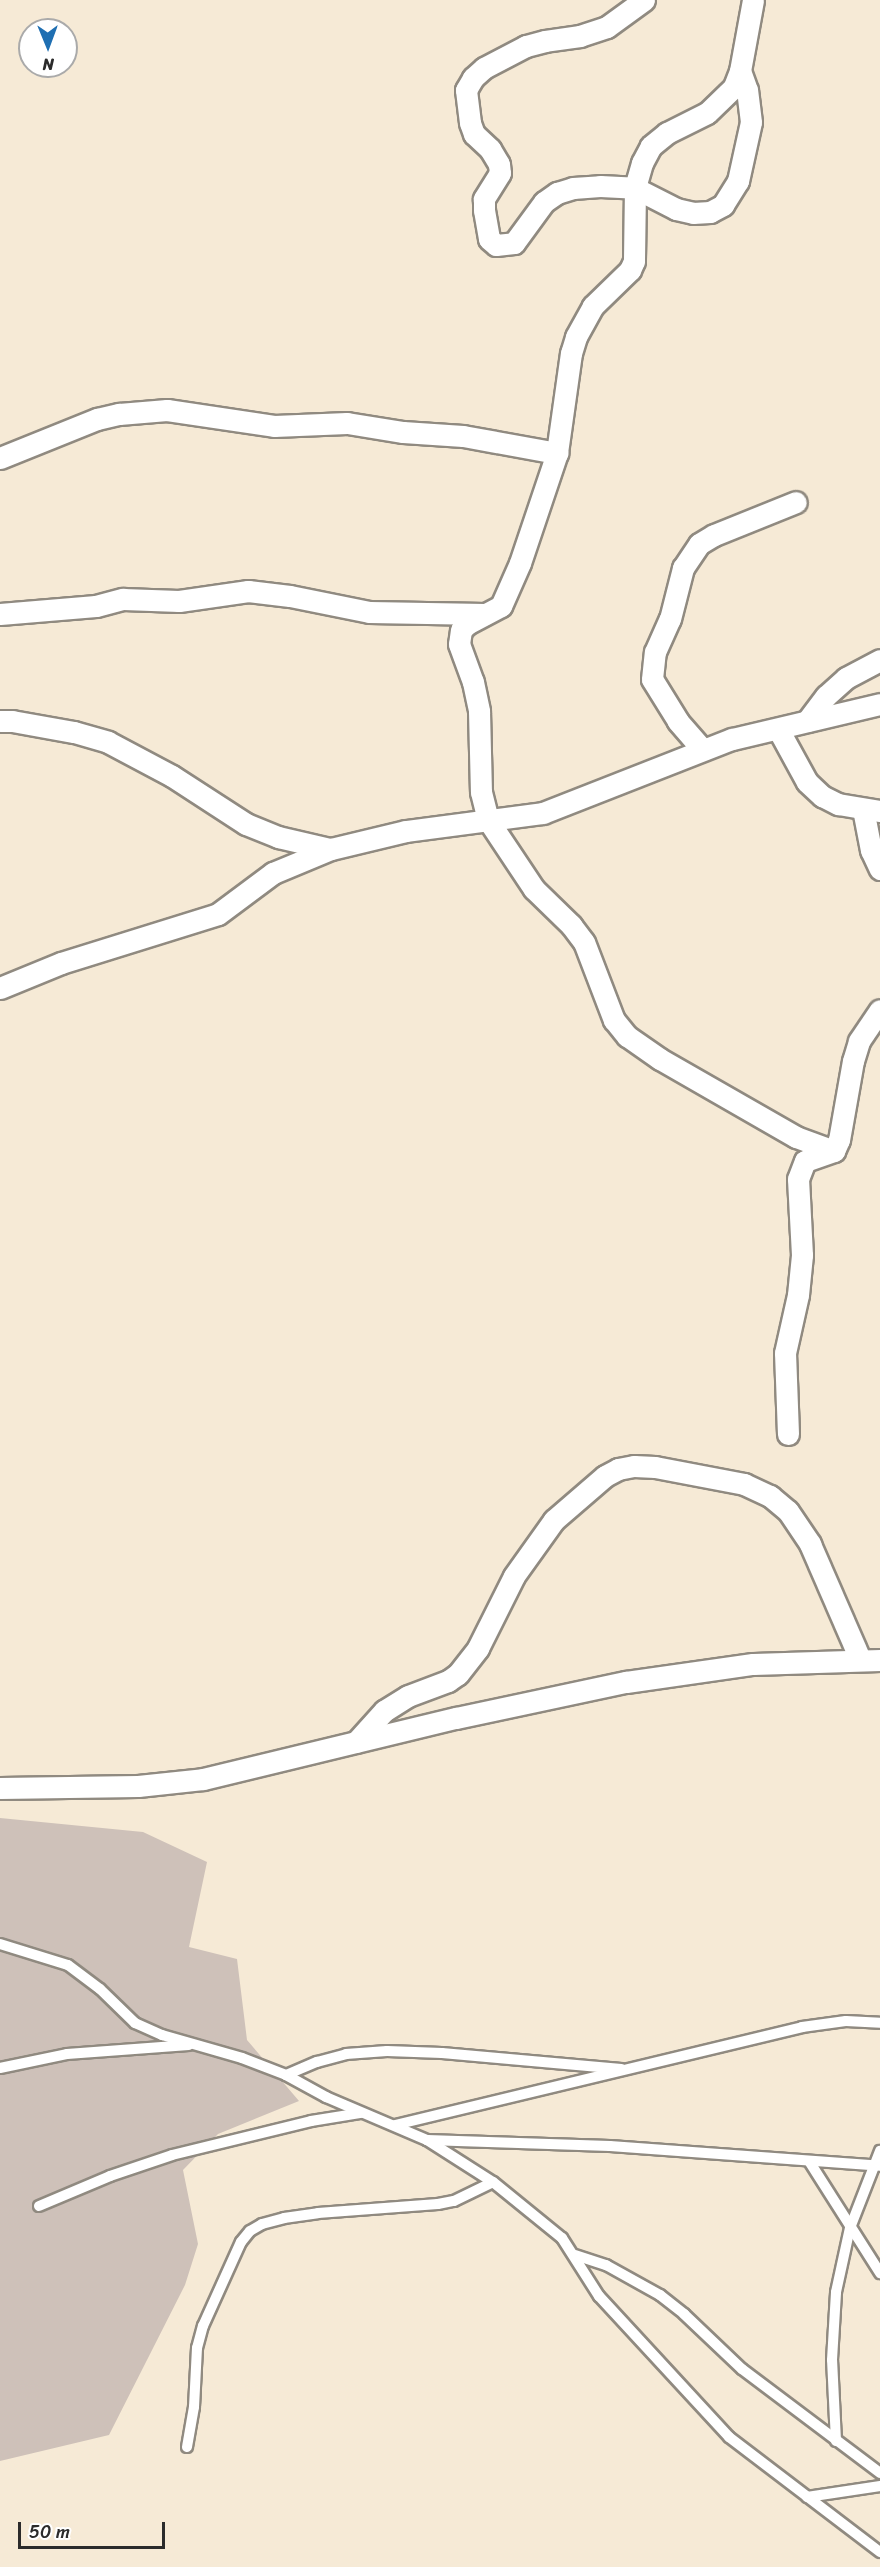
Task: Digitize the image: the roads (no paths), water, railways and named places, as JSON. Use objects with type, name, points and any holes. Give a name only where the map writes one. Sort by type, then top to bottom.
[{"type":"street","points":[[644,0],[608,27],[594,33],[545,40],[502,58],[473,78],[466,90],[465,103],[474,134],[490,149],[500,164],[500,174],[484,200],[489,239],[496,246],[514,243],[544,202],[557,193],[573,188],[600,186],[635,188],[675,209],[693,213],[710,212],[723,205],[738,181],[750,132],[750,102],[740,71]]},
{"type":"street","points":[[459,644],[461,630],[467,624],[501,606],[508,595],[546,492],[557,453],[571,353],[576,337],[593,306],[630,270],[634,261],[635,188],[642,163],[651,146],[667,133],[707,113],[734,87],[740,71],[753,0]]},
{"type":"street","points":[[0,458],[97,419],[119,414],[167,410],[274,426],[347,423],[403,432],[463,436],[557,453]]},
{"type":"street","points":[[702,749],[678,722],[652,679],[655,652],[670,619],[683,568],[699,544],[714,535],[796,502]]},
{"type":"street","points":[[0,614],[96,606],[123,599],[179,601],[248,591],[290,596],[369,612],[491,613]]},
{"type":"street","points":[[428,614],[459,644],[473,682],[479,711],[481,792],[488,820],[534,889],[571,925],[584,942],[614,1020],[627,1036],[660,1059],[778,1127],[834,1151]]},
{"type":"street","points":[[807,722],[826,696],[846,678],[880,660]]},
{"type":"street","points":[[0,988],[61,963],[218,914],[273,873],[331,849],[406,831],[543,813],[702,749],[880,704]]},
{"type":"street","points":[[0,721],[74,732],[108,742],[172,776],[246,824],[278,837],[331,849]]},
{"type":"street","points":[[778,729],[807,782],[822,796],[871,810],[871,850],[880,869]]},
{"type":"street","points":[[788,1434],[785,1353],[798,1294],[802,1255],[798,1179],[805,1161],[834,1151],[839,1140],[853,1061],[860,1041],[880,1010]]},
{"type":"street","points":[[0,1788],[138,1786],[203,1779],[538,1701],[682,1672],[753,1664],[870,1659],[810,1544],[788,1511],[770,1496],[744,1484],[634,1466],[618,1469],[605,1476],[554,1520],[514,1575],[478,1648],[458,1674],[448,1681],[408,1696],[384,1711],[356,1742]]},
{"type":"lane","points":[[0,1944],[68,1965],[100,1989],[135,2023],[192,2045],[242,2058],[286,2075],[361,2113],[427,2139],[493,2182],[562,2238],[575,2255],[599,2296],[697,2405],[729,2437],[880,2552]]},
{"type":"lane","points":[[395,2125],[802,2026],[846,2020],[880,2023]]},
{"type":"lane","points":[[0,2068],[67,2054],[192,2045]]},
{"type":"lane","points":[[286,2075],[317,2062],[346,2054],[387,2051],[442,2053],[627,2069]]},
{"type":"lane","points":[[39,2206],[110,2176],[172,2155],[311,2121],[361,2113]]},
{"type":"lane","points":[[427,2139],[565,2144],[877,2166]]},
{"type":"lane","points":[[836,2441],[833,2323],[837,2292],[850,2229],[877,2166],[880,2151]]},
{"type":"lane","points":[[809,2161],[880,2273]]},
{"type":"lane","points":[[187,2447],[194,2407],[197,2348],[203,2326],[241,2242],[250,2231],[273,2221],[318,2213],[454,2201],[493,2182]]},
{"type":"lane","points":[[575,2255],[606,2265],[660,2295],[684,2314],[742,2369],[880,2473]]},
{"type":"lane","points":[[807,2497],[880,2486]]}]
